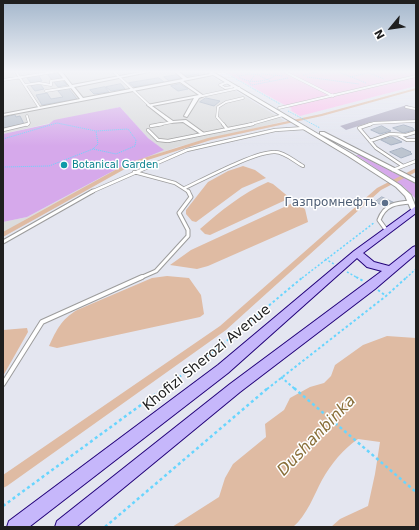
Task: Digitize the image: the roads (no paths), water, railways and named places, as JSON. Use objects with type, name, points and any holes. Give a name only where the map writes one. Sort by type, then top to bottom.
[{"type":"main road","name":"Khofizi Sherozi Avenue","points":[[15,527],[223,369],[357,253],[383,225],[414,207]]},
{"type":"main road","points":[[63,527],[235,388],[416,249]]},
{"type":"main road","points":[[357,253],[371,266],[390,270]]},
{"type":"street","points":[[3,115],[95,97]]},
{"type":"street","points":[[149,105],[197,97]]},
{"type":"street","points":[[186,116],[197,97]]},
{"type":"street","points":[[254,97],[285,116],[416,181]]},
{"type":"street","points":[[257,97],[295,116],[307,126],[401,188],[414,207]]},
{"type":"street","points":[[149,105],[172,122],[184,121],[202,134]]},
{"type":"street","points":[[350,155],[358,152]]},
{"type":"lane","points":[[32,97],[39,107]]},
{"type":"lane","points":[[140,97],[149,105]]},
{"type":"lane","points":[[279,108],[330,97]]},
{"type":"lane","points":[[227,129],[216,117],[218,107],[226,102],[242,98]]},
{"type":"lane","points":[[406,107],[416,109]]},
{"type":"lane","points":[[3,130],[27,125],[29,123],[27,116]]},
{"type":"lane","points":[[148,130],[161,141],[227,129],[285,116]]},
{"type":"lane","points":[[403,166],[378,150],[359,127],[374,123],[416,121]]},
{"type":"lane","points":[[151,126],[172,122]]},
{"type":"lane","points":[[3,242],[91,192],[187,150],[284,128],[307,126]]},
{"type":"lane","points":[[370,141],[397,134],[406,135],[416,132]]},
{"type":"lane","points":[[397,134],[407,140],[416,140]]},
{"type":"lane","points":[[185,188],[272,152],[278,153],[303,166]]},
{"type":"lane","points":[[393,170],[416,161]]},
{"type":"lane","points":[[3,384],[42,322],[156,271],[163,266],[189,234],[179,213],[190,197],[189,191],[185,188],[134,172]]},
{"type":"lane","points":[[383,225],[385,208],[389,205],[414,207]]},
{"type":"water","points":[[243,166],[255,170],[266,178],[242,188],[196,222],[192,221],[186,214],[186,210],[208,182],[228,171]]},
{"type":"water","points":[[268,182],[273,184],[290,198],[210,235],[205,234],[200,229],[249,191]]},
{"type":"water","points":[[295,202],[305,209],[308,222],[208,266],[197,269],[170,265],[191,250]]},
{"type":"water","points":[[167,276],[189,278],[201,295],[204,314],[200,317],[57,348],[49,346],[60,325],[67,317],[77,310],[152,278]]},
{"type":"water","points":[[27,328],[28,332],[3,376],[3,330]]},
{"type":"water","name":"Dushanbinka","points":[[387,336],[416,338],[416,527],[331,527],[340,519],[368,506],[380,442],[358,439],[342,452],[329,468],[306,511],[293,527],[172,527],[219,497],[225,478],[233,464],[266,437],[265,424],[284,410],[290,398],[310,387],[324,383],[331,376],[335,365],[363,345]]},
{"type":"waterway","points":[[3,235],[130,164],[210,139],[322,115],[388,97]]},
{"type":"waterway","points":[[3,482],[223,328],[379,189],[416,170]]},
{"type":"place","name":"Botanical Garden","points":[[64,165]]},
{"type":"place","name":"Газпромнефть","points":[[385,203]]}]
